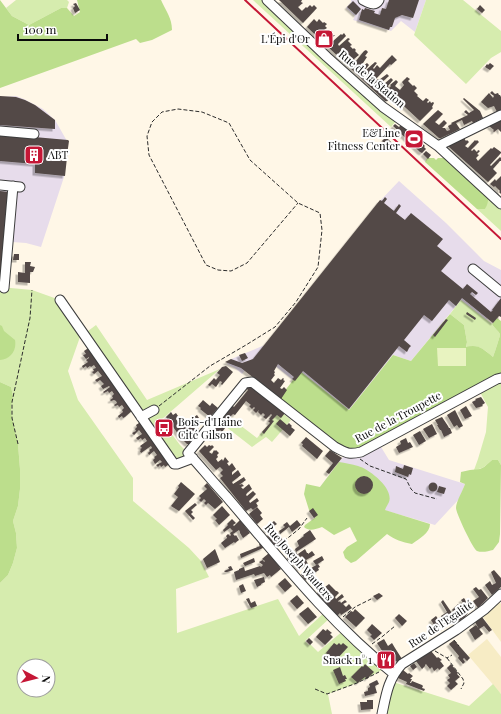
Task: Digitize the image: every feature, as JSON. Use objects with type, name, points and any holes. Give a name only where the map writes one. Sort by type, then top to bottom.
[{"type":"street","name":"Rue de la Station","points":[[267,0],[327,57],[383,107],[438,146],[501,204]]},
{"type":"street","points":[[363,0],[371,4],[376,4],[379,0]]},
{"type":"street","points":[[438,146],[501,115]]},
{"type":"street","points":[[0,131],[34,134]]},
{"type":"street","points":[[0,185],[16,186],[4,288]]},
{"type":"street","points":[[473,269],[501,292]]},
{"type":"street","points":[[60,300],[174,464],[177,464],[190,455]]},
{"type":"street","name":"Rue de la Troupette","points":[[190,455],[245,383],[252,382],[335,447],[346,453],[352,454],[361,452],[501,378]]},
{"type":"street","points":[[141,417],[154,410]]},
{"type":"street","name":"Rue Joseph Wauters","points":[[190,455],[272,551],[337,623],[367,652],[394,674]]},
{"type":"street","name":"Rue de l'Egalité","points":[[394,674],[402,664],[447,636],[485,609],[501,594]]},
{"type":"street","points":[[382,714],[389,686],[394,674]]},
{"type":"path","points":[[154,410],[210,366],[275,327],[296,302],[318,267],[322,230],[320,213],[298,203],[250,160],[228,123],[202,112],[178,109],[162,112],[152,122],[147,136],[149,155],[206,264],[218,270],[231,271],[247,263],[298,203]]},
{"type":"path","points":[[18,444],[12,418],[12,402],[30,318],[32,290]]},
{"type":"path","points":[[354,453],[363,462],[370,466],[406,479],[411,489],[415,493],[437,499]]},
{"type":"path","points":[[272,551],[299,529],[307,518]]},
{"type":"path","points":[[337,623],[355,607],[371,599]]},
{"type":"path","points":[[339,664],[367,652],[395,626]]},
{"type":"path","points":[[454,640],[459,646]]},
{"type":"path","points":[[431,646],[436,652],[447,658],[463,679],[464,683],[461,689]]},
{"type":"path","points":[[447,658],[452,655]]},
{"type":"path","points":[[315,689],[327,694],[357,683],[386,668]]},
{"type":"shaded area","points":[[351,0],[426,0],[415,32],[401,21],[391,31],[353,20],[355,16],[346,8]]},
{"type":"shaded area","points":[[16,96],[43,109],[55,120],[67,141],[64,177],[41,247],[26,243],[12,242],[0,287],[0,97]]},
{"type":"shaded area","points":[[399,181],[446,223],[484,261],[501,270],[501,300],[486,320],[461,300],[411,361],[393,355],[349,410],[301,372],[293,380],[259,353],[242,374],[227,364],[229,360],[267,344],[379,202]]},
{"type":"shaded area","points":[[378,442],[389,460],[465,484],[459,499],[435,525],[384,510],[320,487],[346,453]]},
{"type":"shaded area","points":[[496,599],[501,604],[501,642],[480,613]]},
{"type":"shaded area","points":[[487,639],[501,657],[501,694],[468,655]]},
{"type":"green space","points":[[0,0],[12,16],[29,25],[61,8],[67,8],[74,16],[80,12],[77,0],[161,0],[170,18],[172,30],[152,40],[140,43],[136,39],[0,88]]},
{"type":"green space","points":[[16,0],[67,0],[69,2],[67,8],[61,8],[29,25],[12,16],[6,8]]},
{"type":"green space","points":[[253,0],[267,0],[396,121],[391,127]]},
{"type":"green space","points":[[426,0],[463,0],[501,31],[501,52],[491,58],[466,84],[414,35]]},
{"type":"green space","points":[[427,158],[434,158],[436,160],[438,158],[447,158],[488,192],[488,203],[485,209],[477,209],[425,162]]},
{"type":"green space","points":[[488,192],[501,204],[501,231],[477,209],[485,209]]},
{"type":"green space","points":[[0,287],[32,290],[60,300],[84,334],[96,325],[147,400],[220,369],[161,420],[180,445],[193,458],[177,464],[80,337],[68,371],[78,400],[133,478],[133,501],[189,548],[201,561],[209,577],[176,589],[177,633],[278,599],[299,636],[326,611],[331,617],[305,641],[318,652],[344,630],[386,668],[357,683],[328,694],[332,714],[0,714],[0,583],[8,575],[17,548],[16,533],[13,521],[18,506],[20,489],[18,444],[12,418],[11,408],[13,396],[11,387],[0,382]]},
{"type":"green space","points":[[461,300],[492,324],[500,334],[493,357],[478,347],[466,348],[467,342],[464,325],[450,314]]},
{"type":"green space","points":[[450,314],[464,325],[467,342],[466,347],[478,347],[493,357],[500,335],[492,324],[497,318],[501,321],[501,378],[352,454],[277,401],[300,371],[349,410],[393,355],[411,361]]},
{"type":"green space","points":[[0,325],[4,331],[15,340],[15,348],[10,356],[0,360]]},
{"type":"green space","points":[[437,348],[466,348],[466,366],[438,366]]},
{"type":"green space","points":[[501,378],[501,465],[498,460],[492,460],[486,466],[474,470],[486,432],[488,407],[480,392]]},
{"type":"green space","points":[[0,382],[11,387],[13,396],[11,408],[18,444],[20,489],[18,506],[13,521],[16,533],[17,548],[8,575],[0,583]]},
{"type":"green space","points":[[280,411],[291,420],[272,442],[266,437],[252,447],[225,426],[232,419],[257,438]]},
{"type":"green space","points":[[492,460],[498,460],[501,465],[499,542],[493,550],[479,552],[475,549],[469,538],[459,517],[456,505],[465,484],[460,482],[461,472],[480,469]]},
{"type":"green space","points":[[339,462],[358,466],[374,475],[384,485],[390,497],[385,510],[430,524],[430,527],[426,533],[412,544],[393,538],[387,534],[356,561],[351,563],[345,558],[343,552],[347,547],[357,541],[350,527],[334,535],[322,527],[310,530],[306,529],[304,527],[305,525],[316,517],[309,510],[304,494],[306,484],[320,487]]},
{"type":"green space","points":[[390,681],[469,706],[493,684],[501,694],[501,714],[382,714]]},
{"type":"building","points":[[279,0],[302,0],[301,2],[303,3],[298,7],[302,11],[310,5],[312,7],[314,5],[317,8],[303,23]]},
{"type":"building","points":[[389,0],[419,0],[413,18],[402,15],[395,18],[392,27],[390,27],[389,30],[359,20],[362,9],[364,10],[365,8],[375,11],[374,13],[380,15],[382,8],[386,9]]},
{"type":"building","points":[[353,1],[361,9],[356,15],[347,7]]},
{"type":"building","points":[[76,3],[80,10],[75,13],[73,8],[75,6],[73,4]]},
{"type":"building","points":[[480,5],[485,10],[482,13],[477,9]]},
{"type":"building","points":[[314,19],[317,22],[319,19],[323,23],[324,22],[327,24],[325,26],[327,28],[324,30],[329,35],[335,35],[329,41],[331,43],[344,33],[346,36],[338,44],[339,46],[348,38],[350,39],[348,41],[352,45],[350,46],[356,50],[355,51],[359,55],[354,59],[356,61],[364,51],[366,50],[368,52],[365,56],[367,57],[361,66],[362,67],[367,63],[369,65],[365,71],[375,62],[377,63],[373,68],[374,69],[377,65],[380,68],[392,55],[397,60],[391,65],[390,64],[375,80],[379,80],[387,74],[389,76],[381,83],[383,85],[391,78],[393,80],[388,86],[389,88],[391,86],[390,85],[396,80],[398,82],[395,86],[400,90],[404,85],[402,82],[407,77],[410,79],[408,81],[417,88],[414,91],[418,95],[417,96],[423,101],[426,98],[429,100],[427,102],[428,103],[430,101],[431,103],[433,102],[433,108],[420,121],[393,96],[385,101],[307,27]]},
{"type":"building","points":[[490,63],[494,66],[490,70],[485,67]]},
{"type":"building","points":[[492,91],[495,94],[498,93],[501,97],[501,110],[497,112],[494,106],[488,108],[481,102],[489,93],[493,98],[494,96],[490,93]]},
{"type":"building","points":[[0,96],[16,97],[35,105],[55,120],[55,129],[0,125]]},
{"type":"building","points":[[464,98],[480,111],[483,118],[473,123],[472,121],[464,125],[462,120],[456,123],[460,129],[441,138],[439,138],[423,124],[438,110],[443,114],[435,122],[439,125],[444,120],[447,123],[442,128],[445,128],[447,131],[450,130],[448,126],[452,124],[451,123],[468,115],[464,112],[466,110],[469,113],[474,110],[463,99]]},
{"type":"building","points":[[501,120],[501,132],[498,129],[494,132],[494,130],[489,126]]},
{"type":"building","points":[[395,124],[399,127],[402,124],[425,146],[424,147],[426,149],[422,153],[420,152],[393,126]]},
{"type":"building","name":"ABT","points":[[0,134],[68,140],[65,176],[35,173],[35,164],[0,161]]},
{"type":"building","points":[[386,137],[393,144],[390,148],[382,141]]},
{"type":"building","points":[[464,138],[469,142],[465,146],[468,148],[475,140],[479,142],[471,150],[472,151],[474,149],[477,152],[478,150],[480,151],[476,158],[478,161],[491,148],[492,149],[494,147],[501,152],[490,165],[491,166],[500,157],[501,158],[501,161],[493,169],[497,173],[488,182],[449,147],[449,144]]},
{"type":"building","points":[[426,151],[431,155],[428,159],[423,154]]},
{"type":"building","points":[[501,176],[501,194],[495,186],[494,187],[490,184]]},
{"type":"building","points":[[0,191],[10,192],[4,272],[0,272]]},
{"type":"building","points":[[385,197],[387,199],[384,203],[394,211],[399,204],[401,206],[396,213],[405,220],[411,213],[443,239],[437,246],[452,258],[441,271],[463,289],[467,284],[478,293],[476,295],[472,292],[470,294],[491,312],[501,298],[501,317],[499,316],[493,323],[462,298],[456,306],[449,300],[432,321],[424,315],[404,340],[411,346],[407,352],[399,346],[349,409],[303,371],[295,381],[292,379],[294,377],[278,364],[274,371],[275,375],[271,380],[274,383],[278,378],[281,380],[283,378],[284,379],[283,380],[285,381],[280,388],[282,389],[284,387],[287,390],[281,399],[241,368],[225,362],[231,359],[242,363],[253,359],[380,200],[382,201]]},
{"type":"building","points":[[14,254],[19,254],[19,260],[13,260]]},
{"type":"building","points":[[25,262],[31,262],[30,266],[35,267],[33,272],[30,272],[30,283],[18,282],[18,272],[25,273]]},
{"type":"building","points":[[467,312],[476,318],[475,320],[466,314]]},
{"type":"building","points":[[446,319],[448,320],[435,337],[433,335]]},
{"type":"building","points":[[90,347],[134,409],[123,418],[122,416],[119,418],[118,416],[123,412],[122,410],[124,408],[122,405],[119,407],[118,405],[115,406],[114,405],[117,403],[116,401],[110,400],[113,398],[112,396],[114,394],[112,391],[109,393],[108,391],[103,392],[110,387],[109,386],[103,389],[101,386],[104,384],[100,380],[97,382],[95,380],[102,376],[98,371],[94,374],[92,372],[94,371],[93,369],[96,368],[94,365],[87,368],[86,366],[83,368],[82,366],[88,362],[86,360],[89,358],[86,359],[83,355],[86,354],[84,351]]},
{"type":"building","points":[[245,353],[248,358],[242,361],[239,355]]},
{"type":"building","points":[[226,366],[233,372],[222,385],[222,382],[220,381],[216,387],[212,384],[210,386],[208,385],[214,378],[216,380],[220,375],[217,373],[222,367]]},
{"type":"building","points":[[249,385],[285,413],[281,418],[277,415],[272,420],[274,421],[264,434],[262,432],[270,423],[268,421],[272,415],[271,414],[266,419],[263,417],[265,415],[263,413],[261,415],[258,412],[259,410],[256,413],[253,410],[255,408],[254,407],[252,409],[249,406],[251,405],[246,401],[235,415],[233,414],[231,416],[229,419],[231,421],[226,425],[226,428],[222,432],[220,430],[213,439],[209,435],[232,405],[234,407],[248,390],[246,388]]},
{"type":"building","points":[[481,397],[485,403],[482,405],[483,406],[476,408],[472,402]]},
{"type":"building","points":[[203,400],[210,406],[212,403],[218,408],[210,417],[198,406]]},
{"type":"building","points":[[466,406],[472,416],[465,419],[460,410]]},
{"type":"building","points":[[455,410],[463,426],[459,428],[457,425],[454,427],[447,415]]},
{"type":"building","points":[[171,412],[173,415],[176,413],[178,416],[176,419],[178,422],[180,420],[183,423],[180,425],[181,426],[184,424],[185,426],[197,415],[199,418],[191,424],[196,430],[198,428],[199,430],[195,436],[193,434],[187,437],[191,441],[189,444],[181,438],[166,417]]},
{"type":"building","points":[[442,417],[452,433],[444,437],[435,420]]},
{"type":"building","points":[[280,419],[287,425],[289,423],[295,430],[290,436],[276,424]]},
{"type":"building","points":[[142,421],[171,463],[165,467],[164,465],[161,467],[160,465],[158,467],[156,465],[162,462],[160,460],[155,464],[153,460],[157,455],[154,451],[149,455],[149,450],[152,448],[151,446],[141,453],[140,451],[142,448],[140,446],[147,441],[145,438],[138,440],[136,438],[142,434],[139,430],[134,435],[132,433],[136,431],[136,425]]},
{"type":"building","points":[[432,424],[437,434],[429,438],[423,429]]},
{"type":"building","points":[[420,431],[426,441],[419,445],[413,435]]},
{"type":"building","points":[[306,437],[323,451],[317,459],[302,446],[303,444],[301,443]]},
{"type":"building","points":[[406,438],[408,443],[410,442],[413,447],[399,453],[396,447],[401,444],[400,441]]},
{"type":"building","points":[[205,445],[207,447],[212,445],[214,447],[209,452],[212,454],[214,450],[219,453],[216,459],[218,462],[222,459],[223,461],[225,457],[229,462],[227,463],[229,466],[232,463],[236,469],[232,472],[232,475],[238,470],[241,475],[232,482],[233,484],[244,477],[246,480],[239,485],[242,484],[244,486],[241,487],[243,489],[249,484],[252,489],[246,495],[247,496],[253,491],[256,494],[249,501],[250,503],[257,498],[259,501],[256,503],[258,506],[253,510],[251,508],[246,511],[220,478],[223,476],[220,473],[223,470],[220,467],[216,470],[199,451]]},
{"type":"building","points":[[330,450],[342,458],[329,474],[326,472],[333,463],[325,456]]},
{"type":"building","points":[[404,465],[413,468],[411,475],[409,474],[408,477],[395,472],[396,466],[403,469]]},
{"type":"building","points":[[364,476],[370,479],[373,485],[370,491],[364,494],[358,491],[355,485],[358,479]]},
{"type":"building","points":[[181,482],[195,494],[179,511],[171,506],[178,497],[174,494]]},
{"type":"building","points":[[207,483],[223,502],[215,509],[208,503],[206,505],[204,503],[206,501],[204,499],[201,502],[199,500],[201,498],[199,496],[207,489],[204,486]]},
{"type":"building","points":[[431,483],[435,483],[437,487],[435,491],[431,491],[429,489],[429,485]]},
{"type":"building","points":[[439,486],[446,488],[444,494],[437,492]]},
{"type":"building","points":[[195,503],[197,505],[191,510],[193,512],[191,514],[195,518],[193,520],[185,511]]},
{"type":"building","points":[[222,506],[230,515],[219,525],[215,520],[217,519],[213,515]]},
{"type":"building","points":[[257,507],[262,513],[260,515],[263,519],[257,524],[249,514]]},
{"type":"building","points":[[313,508],[318,515],[314,518],[309,511]]},
{"type":"building","points":[[232,519],[236,523],[233,525],[234,526],[240,520],[250,533],[243,538],[239,530],[233,534],[235,536],[236,535],[239,540],[225,548],[221,543],[227,538],[226,536],[228,534],[230,536],[231,535],[230,533],[233,531],[230,528],[224,532],[223,530]]},
{"type":"building","points":[[297,520],[301,525],[292,532],[289,527],[280,534],[279,531],[285,527],[283,525],[287,522],[290,526]]},
{"type":"building","points":[[274,521],[277,524],[267,531],[265,528]]},
{"type":"building","points":[[310,530],[316,539],[296,552],[295,549],[299,546],[297,541]]},
{"type":"building","points":[[274,531],[283,540],[275,546],[267,536]]},
{"type":"building","points":[[260,543],[264,547],[263,548],[241,558],[240,554],[260,546]]},
{"type":"building","points":[[215,549],[220,562],[207,568],[203,559]]},
{"type":"building","points":[[305,549],[308,554],[312,551],[315,555],[306,560],[308,564],[300,569],[295,563],[303,557],[300,557],[298,554]]},
{"type":"building","points":[[296,552],[298,555],[296,556],[299,559],[291,564],[287,558]]},
{"type":"building","points":[[269,553],[281,569],[271,577],[270,575],[267,577],[264,573],[255,576],[254,574],[236,580],[234,572],[244,567],[245,571],[260,566],[261,567],[263,565],[259,562],[263,560],[264,562],[265,561],[262,559]]},
{"type":"building","points":[[322,556],[324,560],[316,565],[313,561]]},
{"type":"building","points":[[254,558],[255,562],[245,566],[243,563]]},
{"type":"building","points":[[318,564],[320,567],[318,568],[319,570],[305,580],[301,574]]},
{"type":"building","points":[[231,566],[233,570],[227,572],[224,571],[229,569],[228,567]]},
{"type":"building","points":[[494,570],[501,578],[501,587],[492,595],[485,585],[490,581],[492,585],[496,583],[491,572]]},
{"type":"building","points":[[264,577],[265,582],[257,587],[254,580]]},
{"type":"building","points":[[285,578],[292,586],[285,592],[278,584]]},
{"type":"building","points":[[243,584],[246,591],[241,593],[239,586]]},
{"type":"building","points":[[329,584],[339,593],[335,597],[336,599],[342,594],[344,597],[338,601],[341,603],[345,600],[347,602],[343,604],[346,607],[349,604],[352,608],[341,615],[340,613],[337,616],[317,593]]},
{"type":"building","points":[[476,587],[479,590],[481,589],[488,598],[478,608],[473,601],[479,597],[473,589]]},
{"type":"building","points":[[379,593],[383,596],[377,600],[373,596]]},
{"type":"building","points":[[297,595],[304,603],[297,609],[290,601]]},
{"type":"building","points":[[249,598],[251,603],[255,601],[257,606],[251,608],[246,599]]},
{"type":"building","points":[[464,598],[471,609],[467,612],[468,613],[465,617],[459,621],[456,618],[458,616],[457,613],[455,610],[452,610],[458,604],[460,607],[466,607],[461,600]]},
{"type":"building","points":[[443,600],[454,616],[452,618],[454,621],[446,626],[441,616],[447,612],[441,602]]},
{"type":"building","points":[[308,607],[317,617],[308,624],[299,614]]},
{"type":"building","points":[[355,609],[365,618],[356,627],[345,617]]},
{"type":"building","points":[[399,614],[407,621],[402,626],[395,618]]},
{"type":"building","points":[[436,616],[444,627],[438,631],[431,620]]},
{"type":"building","points":[[482,617],[492,630],[489,632],[484,626],[479,629],[475,622]]},
{"type":"building","points":[[372,624],[382,633],[374,640],[370,636],[372,635],[367,630]]},
{"type":"building","points":[[476,625],[483,634],[475,640],[469,630]]},
{"type":"building","points":[[323,629],[326,631],[327,629],[332,633],[330,634],[333,637],[325,645],[316,637]]},
{"type":"building","points":[[309,638],[313,642],[310,645],[306,641]]},
{"type":"building","points":[[384,639],[388,646],[392,643],[402,659],[390,665],[389,664],[384,658],[386,657],[377,643]]},
{"type":"building","points":[[454,640],[470,658],[467,661],[464,658],[463,659],[465,662],[463,664],[458,658],[459,656],[449,644]]},
{"type":"building","points":[[334,643],[337,645],[339,643],[341,645],[343,643],[348,647],[335,661],[326,653]]},
{"type":"building","points":[[431,651],[437,658],[438,657],[442,660],[440,661],[444,666],[439,670],[438,668],[434,671],[432,667],[430,669],[426,664],[422,669],[416,661]]},
{"type":"building","points":[[414,663],[417,667],[413,670],[410,666]]},
{"type":"building","points":[[365,664],[374,672],[367,679],[365,677],[358,683],[351,677]]},
{"type":"building","points":[[451,664],[460,677],[455,681],[458,684],[451,690],[447,686],[450,683],[447,680],[450,678],[448,675],[451,673],[447,668]]},
{"type":"building","points":[[340,667],[343,676],[345,675],[347,679],[339,684],[333,670]]},
{"type":"building","points":[[403,670],[413,676],[410,679],[412,679],[410,683],[412,681],[422,685],[422,688],[425,689],[424,691],[406,684],[407,682],[398,678]]},
{"type":"building","points":[[377,680],[379,684],[375,686],[377,693],[365,696],[364,692],[368,691],[368,688],[370,687],[369,684]]},
{"type":"building","points":[[367,700],[373,700],[373,709],[361,710],[360,702],[367,702]]},
{"type":"railway","points":[[245,0],[501,239]]},
{"type":"place","name":"L'Épi d'Or","points":[[324,39]]},
{"type":"place","name":"E&Line Fitness Center","points":[[414,139]]},
{"type":"place","name":"ABT","points":[[34,155]]},
{"type":"place","name":"Bois-d'Haine Cité Gilson","points":[[164,428]]},
{"type":"place","name":"Snack n° 1","points":[[386,660]]}]
